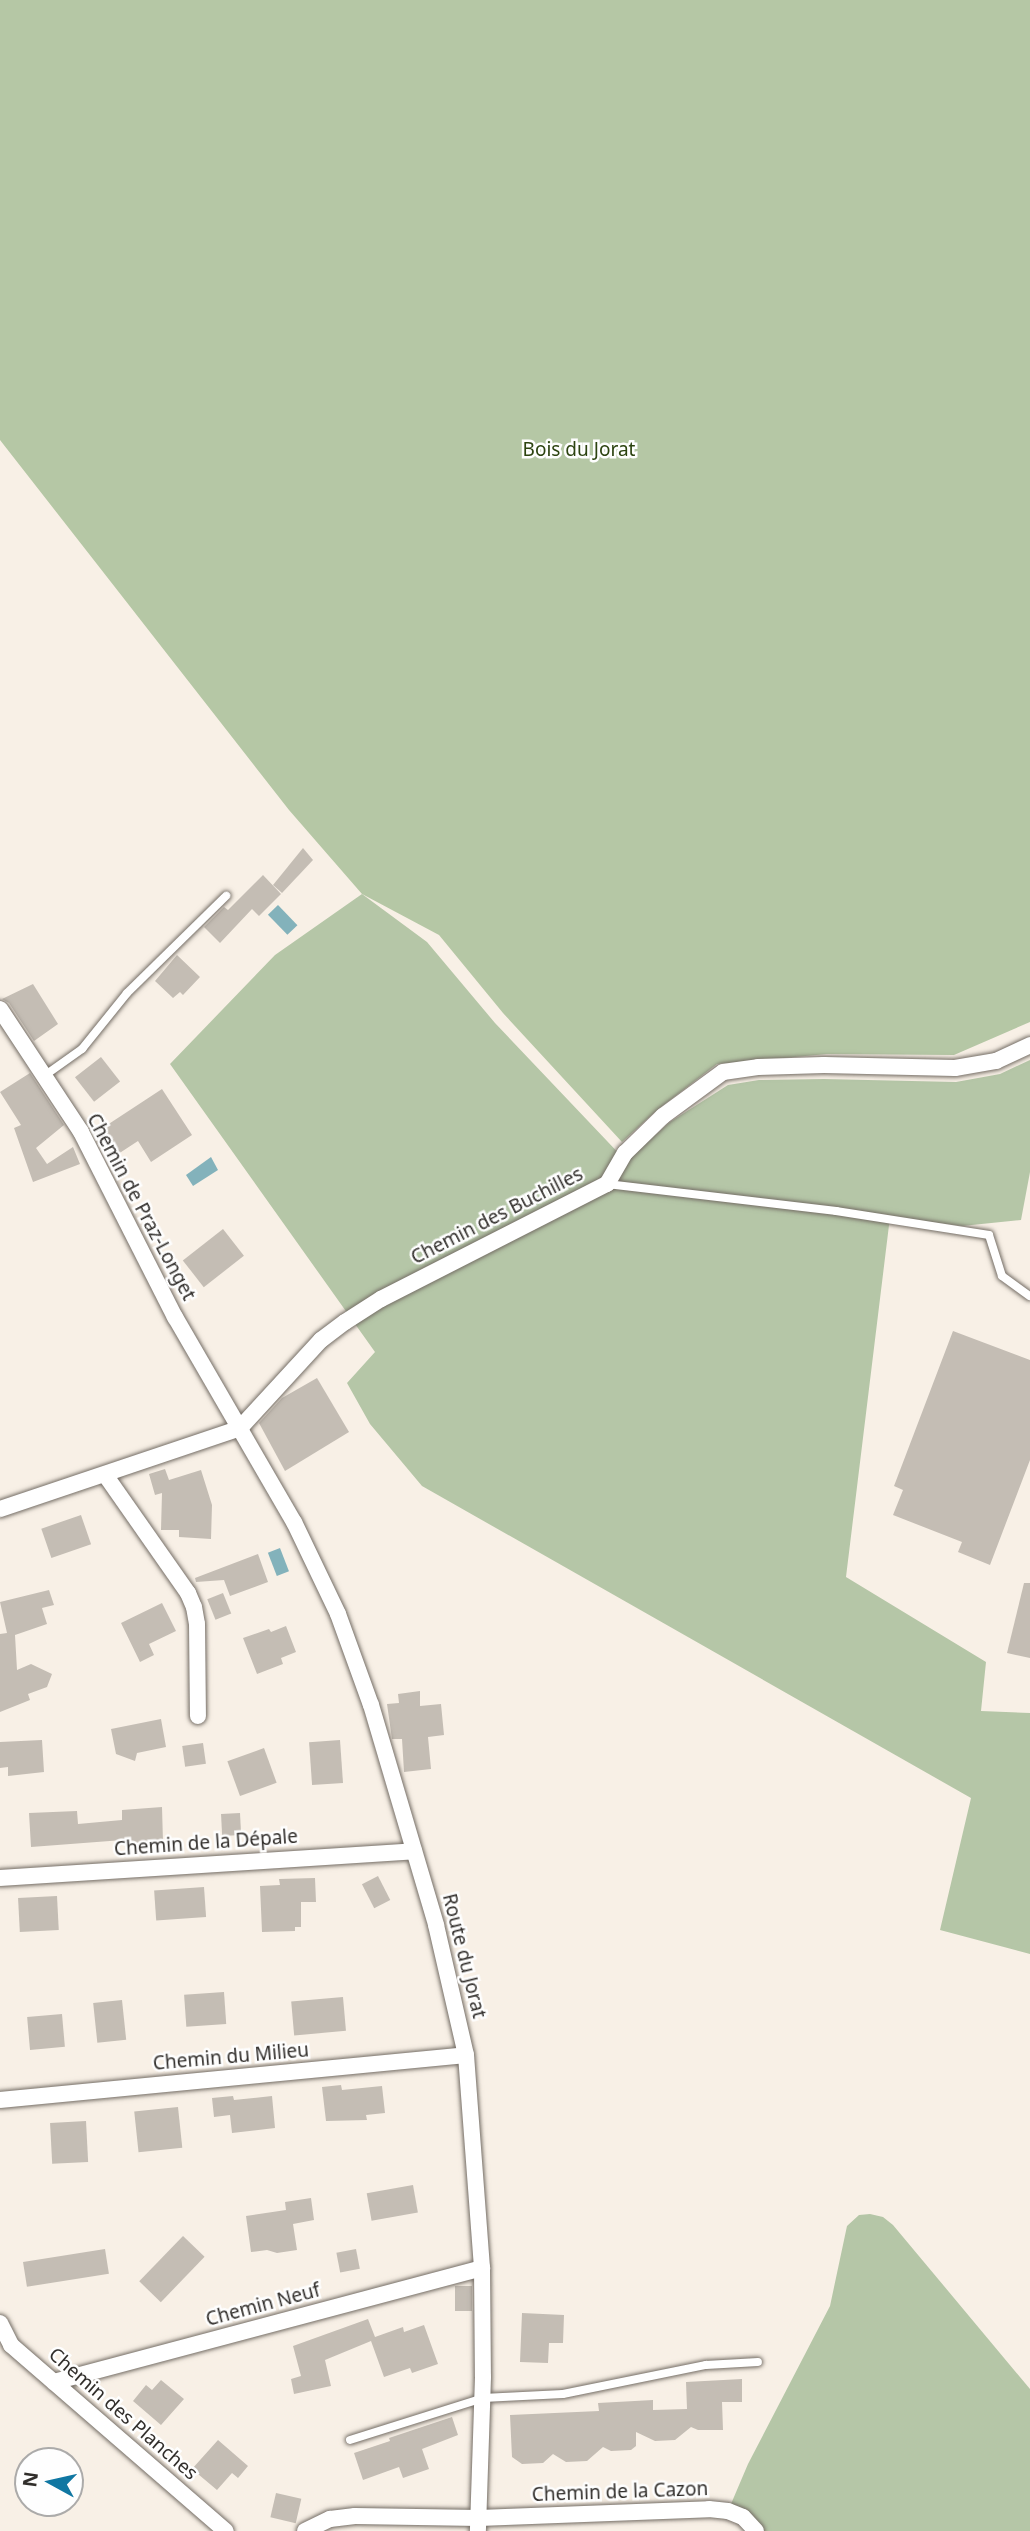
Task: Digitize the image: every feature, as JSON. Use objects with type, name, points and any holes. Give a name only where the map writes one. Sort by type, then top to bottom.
[{"type":"street","name":"Chemin de Praz-Longet","points":[[0,1009],[81,1132],[175,1317],[240,1428]]},
{"type":"street","name":"Chemin des Buchilles","points":[[0,1509],[106,1476],[240,1428],[321,1340],[345,1322],[381,1299],[607,1184],[625,1153],[663,1116],[723,1072],[758,1067],[824,1065],[955,1068],[996,1061],[1030,1045]]},
{"type":"street","name":"Route du Jorat","points":[[240,1428],[294,1522],[338,1614],[371,1705],[456,2005],[466,2055],[482,2268],[479,2525]]},
{"type":"street","points":[[106,1476],[188,1593],[194,1607],[197,1624],[198,1716]]},
{"type":"street","name":"Chemin de la Dépale","points":[[0,1878],[414,1851]]},
{"type":"street","name":"Chemin du Milieu","points":[[0,2100],[466,2055]]},
{"type":"street","name":"Chemin Neuf","points":[[54,2382],[482,2268]]},
{"type":"street","name":"Chemin des Planches","points":[[0,2323],[12,2345],[226,2531]]},
{"type":"street","name":"Chemin de la Cazon","points":[[304,2531],[330,2519],[355,2516],[479,2525],[709,2509],[728,2511],[743,2518],[756,2531]]},
{"type":"lane","points":[[44,1076],[82,1049],[127,993],[226,896]]},
{"type":"lane","points":[[607,1184],[836,1211],[989,1235],[1002,1276],[1030,1296]]},
{"type":"lane","points":[[351,2440],[482,2398],[563,2393],[696,2366],[758,2362]]},
{"type":"green space","name":"Bois du Jorat","points":[[0,0],[1030,0],[1030,1022],[954,1055],[827,1054],[717,1064],[657,1110],[622,1142],[503,1013],[439,935],[362,894],[289,810],[0,440]]},
{"type":"green space","points":[[362,894],[427,942],[495,1023],[626,1161],[670,1122],[728,1085],[759,1080],[824,1079],[956,1082],[1000,1074],[1030,1060],[1030,1172],[1021,1220],[962,1226],[890,1217],[846,1577],[986,1662],[981,1711],[1030,1713],[1030,1954],[940,1930],[971,1798],[422,1486],[370,1424],[347,1383],[375,1352],[170,1064],[275,955]]},
{"type":"green space","points":[[859,2215],[883,2217],[893,2225],[1030,2389],[1030,2531],[756,2531],[728,2511],[748,2464],[830,2306],[847,2226]]},
{"type":"water","points":[[278,905],[297,925],[287,935],[268,915]]},
{"type":"water","points":[[211,1157],[218,1170],[193,1186],[186,1175]]},
{"type":"water","points":[[280,1548],[289,1571],[277,1576],[268,1553]]},
{"type":"building","points":[[303,848],[313,860],[282,893],[273,885]]},
{"type":"building","points":[[263,875],[281,894],[259,916],[252,909],[220,943],[204,927],[224,907],[228,910]]},
{"type":"building","points":[[177,955],[200,977],[183,995],[180,992],[173,998],[155,981]]},
{"type":"building","points":[[33,984],[58,1024],[34,1041],[9,1003],[2,999]]},
{"type":"building","points":[[101,1057],[120,1081],[94,1102],[75,1077]]},
{"type":"building","points":[[30,1073],[64,1125],[36,1148],[47,1164],[73,1147],[80,1164],[33,1182],[14,1128],[21,1125],[0,1092]]},
{"type":"building","points":[[162,1089],[192,1135],[151,1162],[138,1141],[115,1156],[98,1131]]},
{"type":"building","points":[[223,1229],[244,1256],[204,1287],[183,1260]]},
{"type":"building","points":[[953,1331],[1030,1360],[1030,1460],[990,1565],[958,1552],[962,1542],[893,1515],[903,1490],[894,1486]]},
{"type":"building","points":[[317,1378],[349,1432],[285,1471],[259,1423],[282,1398]]},
{"type":"building","points":[[165,1469],[169,1480],[201,1470],[212,1505],[211,1539],[179,1537],[179,1530],[161,1530],[162,1493],[155,1495],[149,1474]]},
{"type":"building","points":[[81,1515],[91,1544],[51,1558],[41,1529]]},
{"type":"building","points":[[258,1554],[268,1582],[230,1596],[224,1580],[196,1582],[195,1578]]},
{"type":"building","points":[[1024,1583],[1030,1583],[1030,1658],[1007,1653]]},
{"type":"building","points":[[49,1590],[54,1605],[42,1608],[47,1624],[15,1635],[17,1670],[31,1664],[52,1674],[47,1687],[28,1694],[30,1700],[0,1712],[0,1634],[7,1633],[0,1602]]},
{"type":"building","points":[[223,1593],[231,1613],[215,1620],[207,1599]]},
{"type":"building","points":[[162,1603],[176,1631],[149,1644],[154,1655],[140,1662],[121,1623]]},
{"type":"building","points":[[286,1626],[296,1652],[281,1658],[283,1664],[257,1674],[243,1638]]},
{"type":"building","points":[[420,1691],[420,1706],[441,1704],[444,1735],[428,1737],[431,1769],[404,1772],[402,1739],[392,1739],[387,1704],[399,1703],[398,1694]]},
{"type":"building","points":[[161,1719],[166,1747],[137,1753],[135,1761],[116,1754],[111,1729]]},
{"type":"building","points":[[42,1740],[44,1772],[8,1776],[8,1767],[0,1768],[0,1742]]},
{"type":"building","points":[[340,1740],[343,1783],[312,1785],[309,1742]]},
{"type":"building","points":[[203,1743],[206,1764],[185,1767],[182,1746]]},
{"type":"building","points":[[264,1748],[277,1783],[240,1796],[227,1761]]},
{"type":"building","points":[[162,1807],[163,1842],[123,1844],[123,1840],[31,1847],[29,1813],[77,1811],[78,1824],[122,1820],[122,1810]]},
{"type":"building","points":[[240,1813],[241,1835],[222,1836],[221,1814]]},
{"type":"building","points":[[378,1876],[390,1900],[374,1908],[362,1884]]},
{"type":"building","points":[[315,1878],[316,1902],[301,1902],[301,1927],[295,1927],[295,1931],[262,1932],[260,1886],[280,1885],[279,1879]]},
{"type":"building","points":[[204,1887],[206,1917],[156,1920],[154,1890]]},
{"type":"building","points":[[57,1896],[59,1930],[20,1932],[18,1898]]},
{"type":"building","points":[[224,1992],[226,2024],[186,2027],[184,1995]]},
{"type":"building","points":[[343,1997],[346,2031],[294,2035],[291,2002]]},
{"type":"building","points":[[122,2000],[126,2040],[97,2043],[93,2003]]},
{"type":"building","points":[[62,2014],[65,2047],[30,2050],[27,2017]]},
{"type":"building","points":[[341,2085],[342,2090],[382,2086],[385,2113],[366,2115],[367,2120],[326,2121],[322,2087]]},
{"type":"building","points":[[233,2096],[234,2100],[272,2096],[275,2128],[232,2133],[230,2115],[214,2117],[212,2098]]},
{"type":"building","points":[[178,2107],[182,2148],[139,2152],[134,2112]]},
{"type":"building","points":[[86,2121],[88,2162],[52,2164],[50,2123]]},
{"type":"building","points":[[413,2185],[418,2213],[372,2221],[367,2193]]},
{"type":"building","points":[[311,2198],[314,2220],[293,2224],[297,2250],[277,2253],[267,2250],[251,2252],[246,2216],[286,2210],[285,2202]]},
{"type":"building","points":[[183,2236],[205,2257],[161,2302],[139,2281]]},
{"type":"building","points":[[105,2249],[109,2274],[27,2287],[23,2262]]},
{"type":"building","points":[[356,2249],[360,2269],[340,2272],[336,2253]]},
{"type":"building","points":[[455,2286],[472,2286],[472,2311],[455,2311]]},
{"type":"building","points":[[522,2313],[564,2315],[563,2343],[549,2343],[548,2363],[520,2362]]},
{"type":"building","points":[[368,2319],[375,2337],[403,2327],[404,2332],[424,2325],[438,2364],[412,2373],[410,2368],[384,2377],[371,2341],[325,2360],[331,2386],[294,2394],[291,2379],[301,2376],[293,2346]]},
{"type":"building","points":[[742,2379],[742,2402],[722,2402],[723,2430],[698,2430],[691,2427],[675,2440],[655,2441],[636,2432],[636,2446],[631,2450],[611,2451],[603,2447],[587,2461],[566,2462],[553,2454],[543,2463],[522,2464],[512,2457],[510,2415],[599,2411],[598,2403],[653,2400],[653,2410],[687,2409],[686,2382]]},
{"type":"building","points":[[161,2380],[184,2399],[161,2425],[133,2401],[146,2385],[152,2390]]},
{"type":"building","points":[[452,2417],[458,2435],[422,2449],[429,2469],[403,2478],[399,2467],[363,2480],[354,2453]]},
{"type":"building","points":[[218,2440],[248,2466],[238,2478],[232,2473],[217,2490],[192,2469]]},
{"type":"building","points":[[276,2493],[301,2499],[296,2523],[270,2517]]}]
